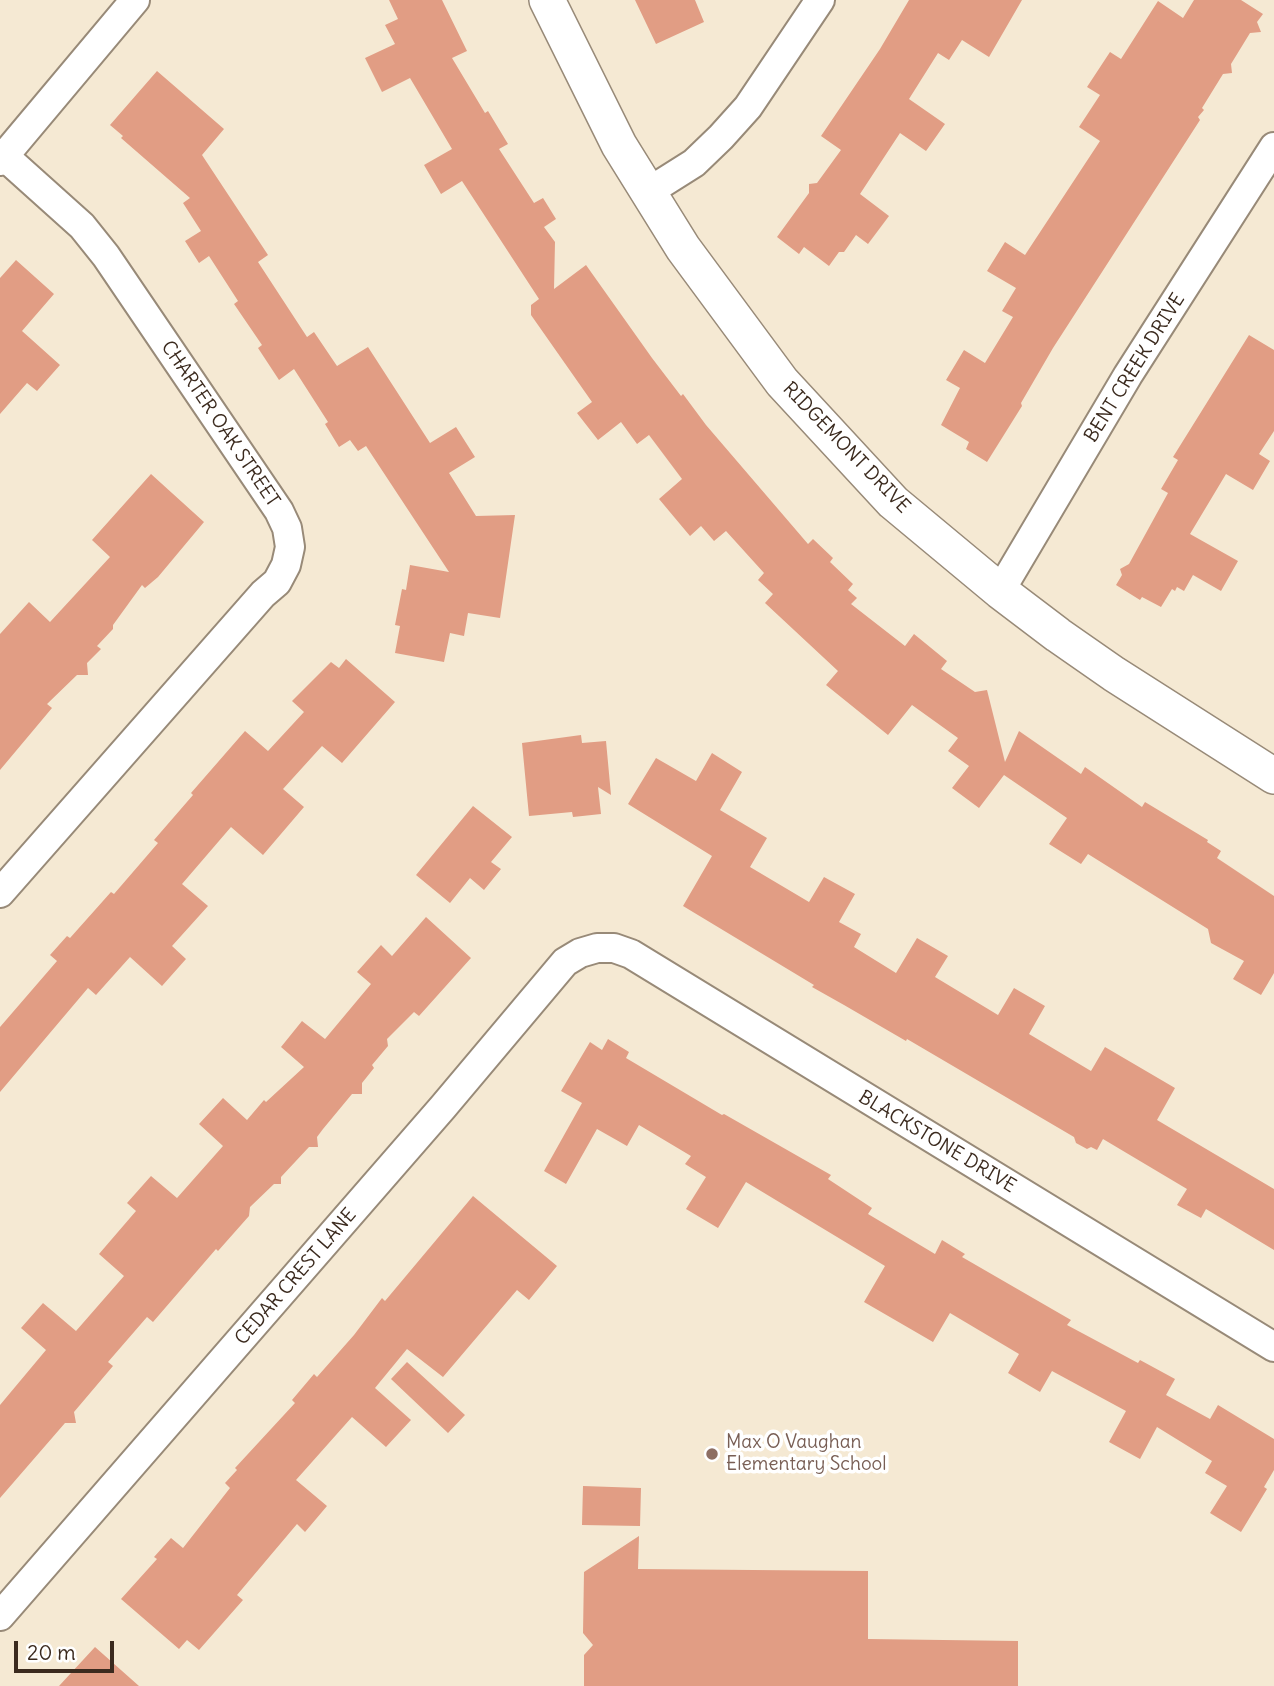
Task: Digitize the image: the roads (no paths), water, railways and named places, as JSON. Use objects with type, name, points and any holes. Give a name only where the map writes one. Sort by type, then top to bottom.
[{"type":"street","points":[[2,158],[135,0]]},
{"type":"street","name":"RIDGEMONT DRIVE","points":[[547,0],[619,145],[683,248],[782,382],[893,502],[1000,591],[1114,674],[1274,776]]},
{"type":"street","points":[[648,192],[694,163],[748,107],[820,0]]},
{"type":"street","name":"BENT CREEK DRIVE","points":[[1000,591],[1128,375],[1274,148]]},
{"type":"street","name":"CHARTER OAK STREET","points":[[0,893],[263,594],[277,582],[286,565],[290,547],[288,528],[279,511],[106,256],[82,226],[2,158]]},
{"type":"street","name":"BLACKSTONE DRIVE","points":[[597,948],[614,948],[631,954],[1274,1347]]},
{"type":"street","name":"CEDAR CREST LANE","points":[[0,1616],[443,1107],[565,962],[580,953],[597,948]]},
{"type":"place","name":"Max O Vaughan Elementary School","points":[[712,1454]]}]
